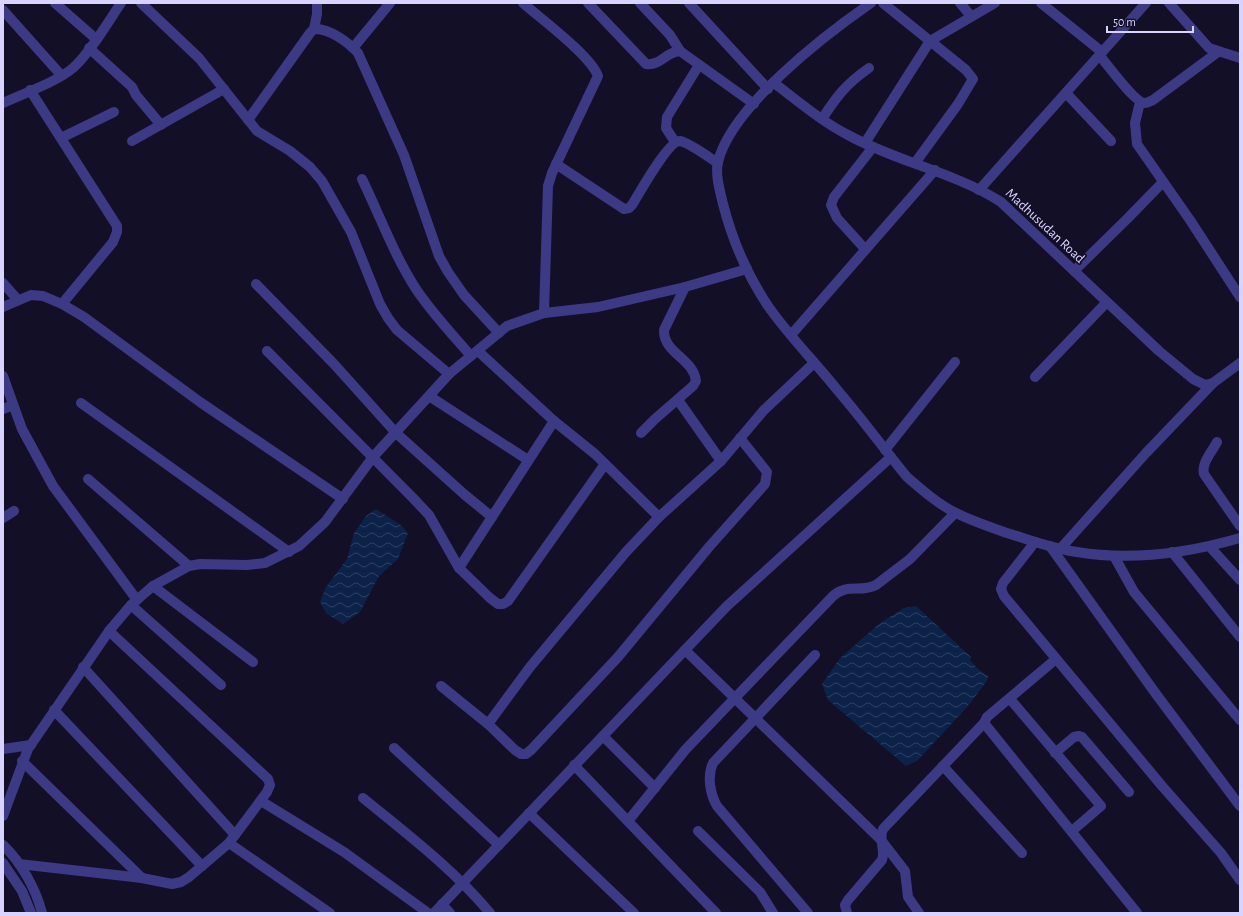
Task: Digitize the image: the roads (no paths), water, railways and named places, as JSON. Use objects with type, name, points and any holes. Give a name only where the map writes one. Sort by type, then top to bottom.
[{"type":"street","points":[[55,3],[96,39]]},
{"type":"street","points":[[3,103],[73,68],[96,39],[121,3]]},
{"type":"street","points":[[141,3],[199,58],[256,130],[290,151],[310,167],[322,181],[351,232],[380,304],[388,318],[397,330],[449,374]]},
{"type":"street","points":[[248,120],[314,29],[317,3]]},
{"type":"street","points":[[353,48],[390,3]]},
{"type":"street","points":[[523,3],[575,49],[596,71],[598,76],[556,164],[548,186],[544,313]]},
{"type":"street","points":[[588,3],[646,64],[654,65],[659,63],[672,52],[680,51]]},
{"type":"street","points":[[640,3],[670,35],[680,51],[754,104]]},
{"type":"street","name":"Madhusudan Road","points":[[689,3],[771,86],[822,120],[869,145],[935,170],[1001,202],[1106,303],[1159,351],[1193,379],[1205,385],[1212,383]]},
{"type":"street","points":[[871,3],[806,52],[771,86],[740,119],[728,140],[718,163],[719,186],[726,214],[748,269],[768,306],[907,477],[930,496],[955,513],[1035,542],[1077,552],[1114,556],[1172,552],[1210,547],[1240,538]]},
{"type":"street","points":[[883,3],[966,70],[973,79],[958,104],[914,163]]},
{"type":"street","points":[[960,3],[971,16]]},
{"type":"street","points":[[865,249],[837,218],[831,205],[834,197],[869,145],[930,41],[995,3]]},
{"type":"street","points":[[1041,3],[1101,54],[1140,102],[1145,103],[1153,100],[1218,52]]},
{"type":"street","points":[[979,190],[1146,3]]},
{"type":"street","points":[[1169,3],[1199,39],[1209,48],[1240,58]]},
{"type":"street","points":[[3,10],[61,75]]},
{"type":"street","points":[[314,29],[326,31],[353,48],[360,59],[404,155],[439,256],[464,296],[499,333]]},
{"type":"street","points":[[89,48],[132,87],[136,95],[161,124]]},
{"type":"street","points":[[675,142],[666,128],[667,117],[700,65]]},
{"type":"street","points":[[822,120],[834,101],[850,82],[869,68]]},
{"type":"street","points":[[132,141],[224,89]]},
{"type":"street","points":[[30,90],[117,226],[117,232],[113,242],[62,304]]},
{"type":"street","points":[[1066,93],[1111,141]]},
{"type":"street","points":[[1140,102],[1135,123],[1137,144],[1240,297]]},
{"type":"street","points":[[61,138],[114,112]]},
{"type":"street","points":[[556,164],[624,209],[629,208],[665,153],[675,142],[680,141],[718,163]]},
{"type":"street","points":[[791,335],[935,170]]},
{"type":"street","points":[[362,179],[406,273],[429,307],[474,353],[595,454],[659,517]]},
{"type":"street","points":[[1074,271],[1163,182]]},
{"type":"street","points":[[3,816],[22,761],[31,744],[109,631],[134,603],[153,586],[189,566],[200,564],[247,565],[265,563],[299,546],[326,522],[373,457],[449,374],[507,326],[544,313],[598,306],[684,287],[748,269]]},
{"type":"street","points":[[3,283],[18,300]]},
{"type":"street","points":[[256,284],[334,364],[396,433],[465,495],[492,517]]},
{"type":"street","points":[[641,433],[693,386],[696,381],[696,376],[693,370],[666,344],[664,337],[664,330],[684,287]]},
{"type":"street","points":[[3,307],[31,295],[43,296],[62,304],[84,317],[200,402],[343,499]]},
{"type":"street","points":[[1035,377],[1106,303]]},
{"type":"street","points":[[267,351],[429,515],[459,568],[498,604],[503,604],[508,601],[605,464]]},
{"type":"street","points":[[434,913],[727,606],[888,454],[955,362]]},
{"type":"street","points":[[488,724],[530,667],[626,552],[659,517],[721,461],[764,410],[814,363]]},
{"type":"street","points":[[1061,548],[1146,452],[1212,383],[1240,363]]},
{"type":"street","points":[[3,376],[22,429],[53,486],[134,603],[221,685]]},
{"type":"street","points":[[429,396],[528,460]]},
{"type":"street","points":[[678,400],[721,461]]},
{"type":"street","points":[[81,404],[289,552]]},
{"type":"street","points":[[3,410],[13,405]]},
{"type":"street","points":[[459,568],[554,421]]},
{"type":"street","points":[[441,686],[488,724],[520,754],[526,754],[618,657],[709,547],[765,484],[767,472],[740,438]]},
{"type":"street","points":[[1217,442],[1205,463],[1203,469],[1204,474],[1240,526]]},
{"type":"street","points":[[88,479],[189,566]]},
{"type":"street","points":[[3,518],[14,511]]},
{"type":"street","points":[[628,820],[686,749],[836,593],[845,588],[871,588],[910,559],[955,513]]},
{"type":"street","points":[[1035,542],[1003,583],[1001,589],[1004,596],[1162,786],[1221,853],[1240,880]]},
{"type":"street","points":[[1050,546],[1156,694],[1240,806]]},
{"type":"street","points":[[1210,547],[1240,580]]},
{"type":"street","points":[[1172,552],[1240,637]]},
{"type":"street","points":[[1114,556],[1134,592],[1240,720]]},
{"type":"street","points":[[153,586],[253,662]]},
{"type":"street","points":[[19,864],[142,878],[172,884],[189,877],[229,843],[261,801],[270,785],[268,779],[109,631]]},
{"type":"street","points":[[685,650],[881,840],[905,871],[908,897],[919,913]]},
{"type":"street","points":[[808,913],[714,800],[710,776],[713,763],[816,655]]},
{"type":"street","points":[[847,913],[845,905],[848,900],[882,860],[884,855],[881,840],[883,829],[984,723],[987,717],[1056,659]]},
{"type":"street","points":[[83,667],[235,835]]},
{"type":"street","points":[[1010,699],[1101,806],[1072,831]]},
{"type":"street","points":[[54,710],[202,866]]},
{"type":"street","points":[[984,723],[1137,913]]},
{"type":"street","points":[[603,736],[655,788]]},
{"type":"street","points":[[1055,753],[1074,737],[1082,737],[1129,792]]},
{"type":"street","points":[[3,749],[31,744]]},
{"type":"street","points":[[394,748],[499,845]]},
{"type":"street","points":[[22,761],[142,878]]},
{"type":"street","points":[[574,765],[716,913]]},
{"type":"street","points":[[943,766],[1022,853]]},
{"type":"street","points":[[363,798],[417,842],[462,883],[490,913]]},
{"type":"street","points":[[261,801],[344,852],[428,913]]},
{"type":"street","points":[[529,813],[634,913]]},
{"type":"street","points":[[698,831],[760,892],[773,913]]},
{"type":"street","points":[[229,843],[330,913]]},
{"type":"street","points":[[3,845],[19,864],[39,902],[42,913]]},
{"type":"street","points":[[3,863],[22,891],[31,913]]},
{"type":"street","points":[[442,904],[450,913]]},
{"type":"water","points":[[376,509],[401,525],[408,533],[398,559],[379,576],[360,612],[343,624],[326,613],[320,602],[326,587],[347,559],[354,533],[366,516]]},
{"type":"water","points":[[916,606],[971,657],[970,660],[978,669],[988,676],[987,681],[968,706],[917,761],[906,766],[828,700],[822,684],[840,658],[880,623],[904,608]]}]
